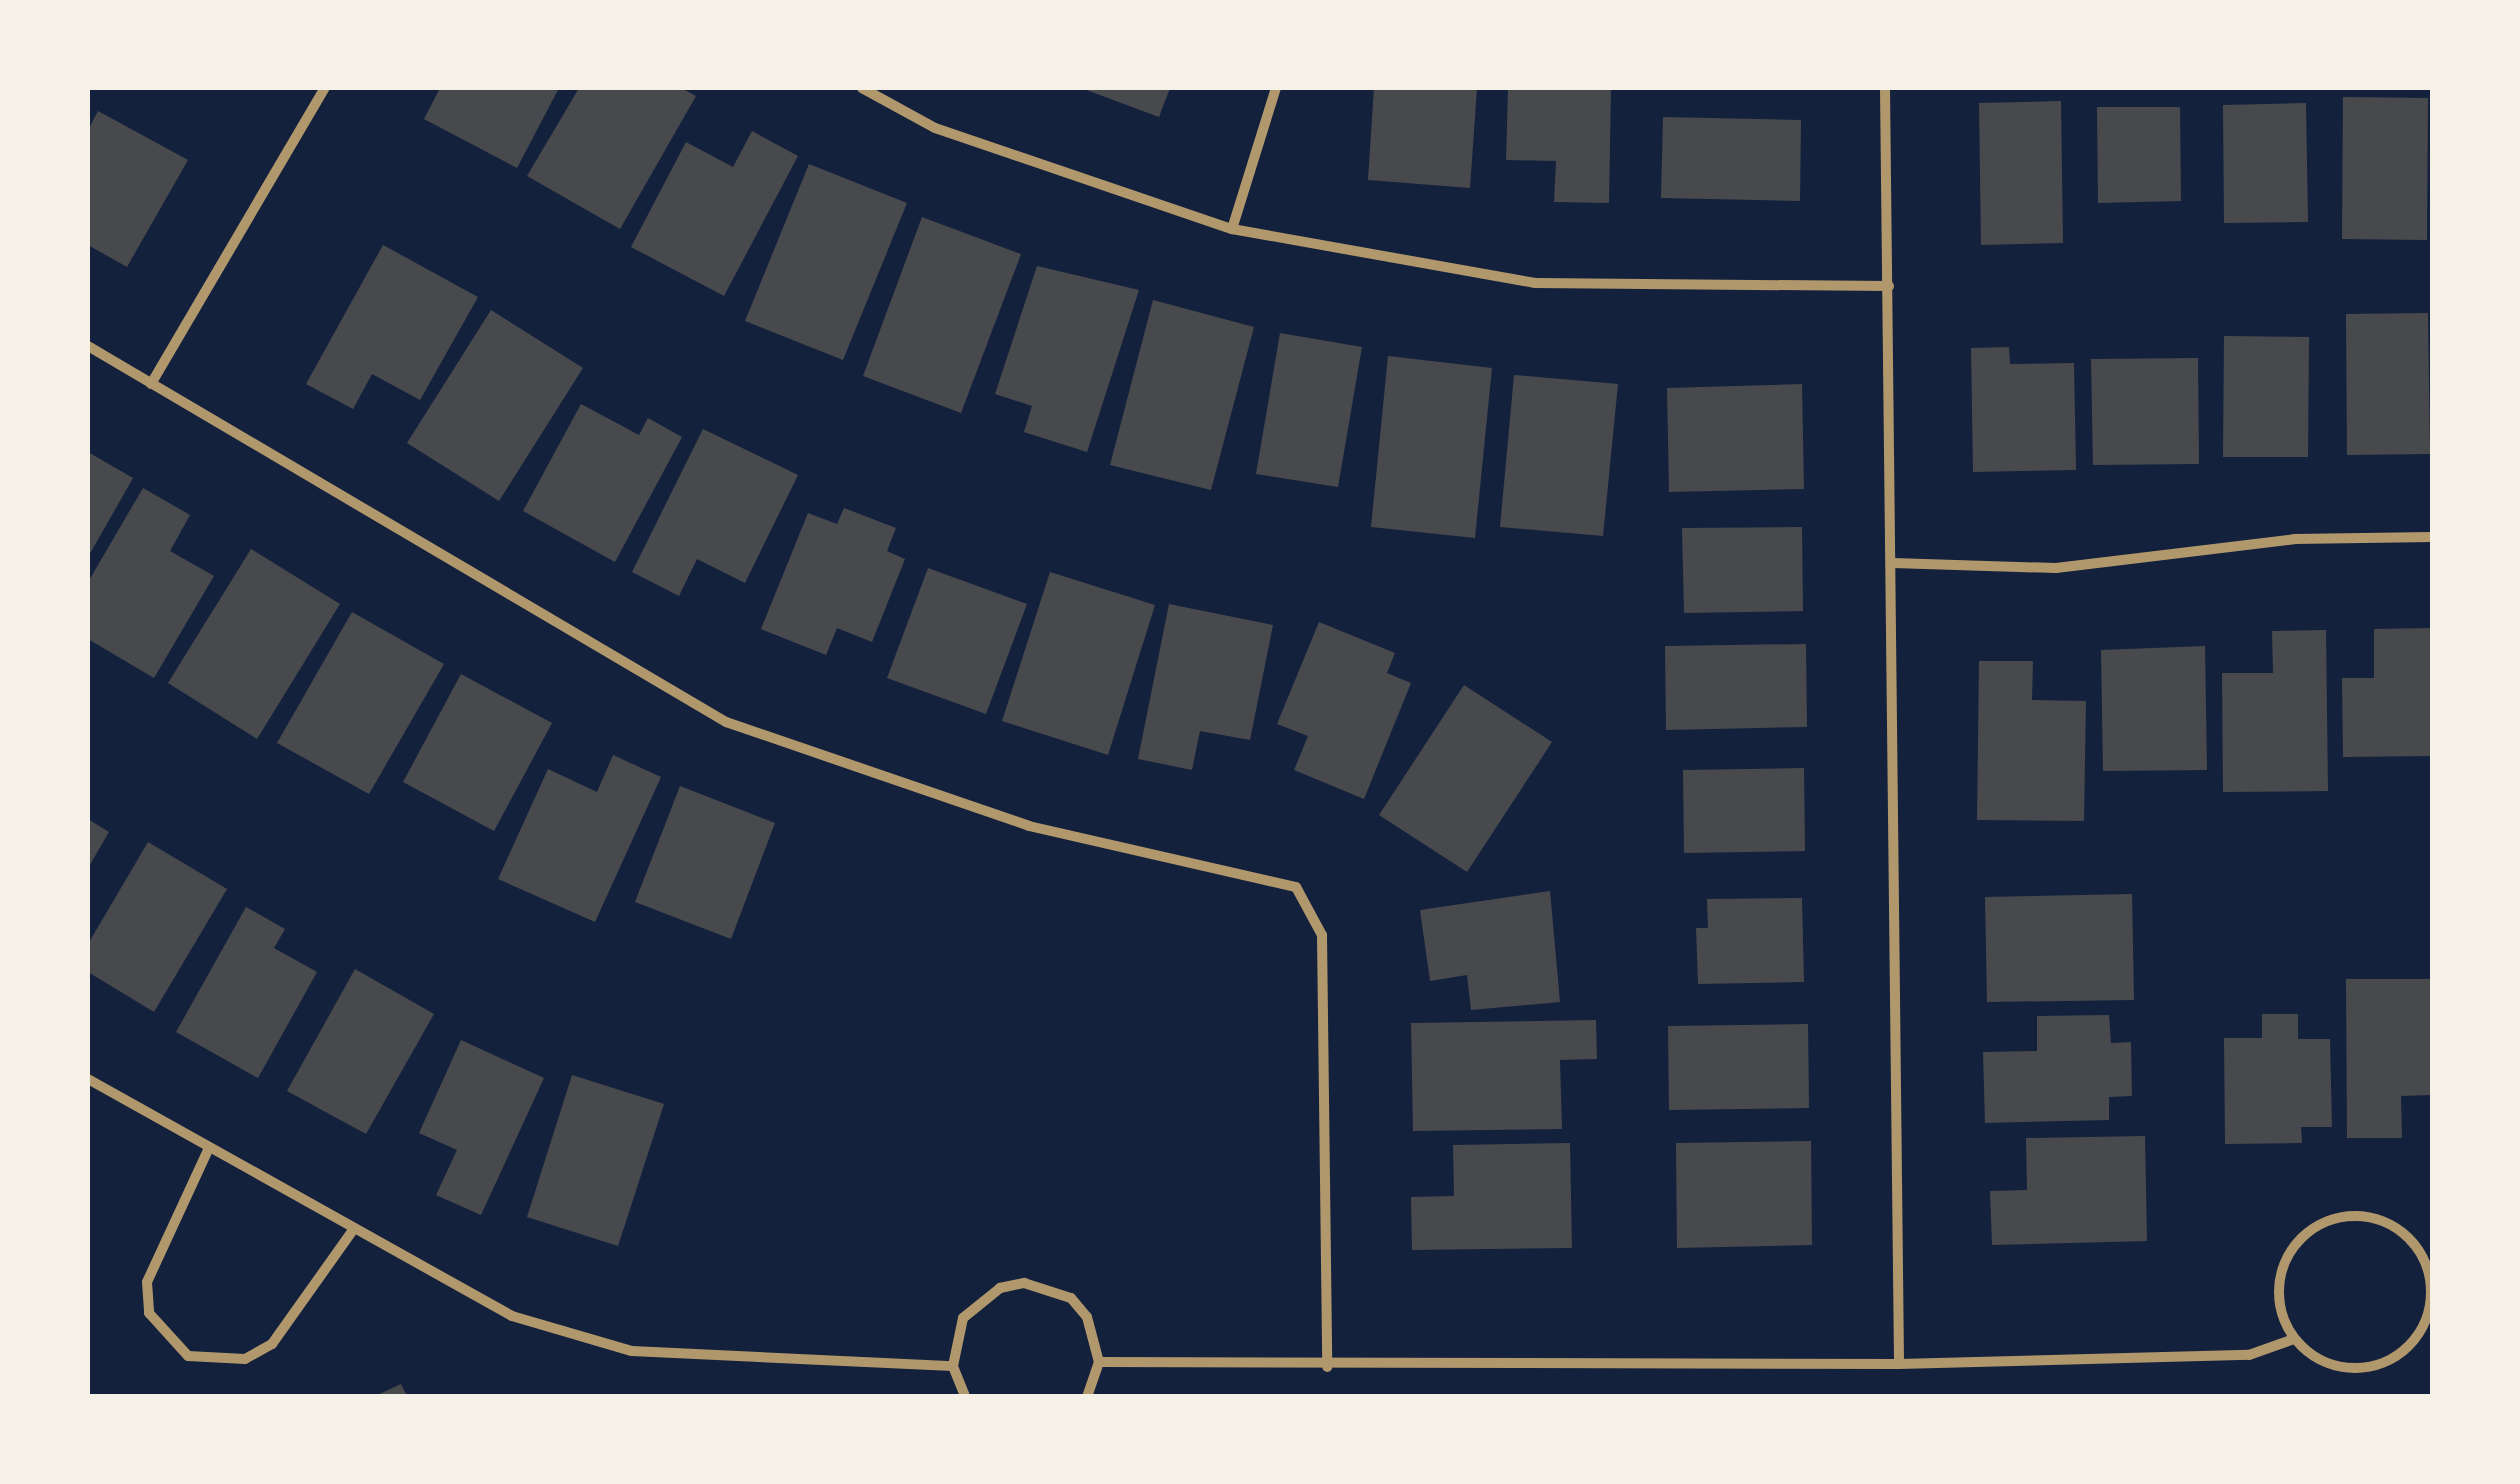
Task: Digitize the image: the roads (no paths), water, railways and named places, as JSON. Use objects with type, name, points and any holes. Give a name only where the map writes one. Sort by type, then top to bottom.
[{"type":"street","points":[[151,384],[325,88]]},
{"type":"street","points":[[862,88],[935,128],[1232,230],[1536,283],[1889,286]]},
{"type":"street","points":[[1232,230],[1276,88]]},
{"type":"street","points":[[1885,88],[1899,1364]]},
{"type":"street","points":[[88,346],[726,722],[1030,826],[1296,887],[1322,934],[1327,1366]]},
{"type":"street","points":[[1893,564],[2056,568],[2294,538],[2432,537]]},
{"type":"street","points":[[88,1079],[208,1150],[512,1316],[632,1351],[952,1366]]},
{"type":"street","points":[[208,1150],[148,1282],[150,1313],[188,1356],[245,1359],[272,1344],[353,1230]]},
{"type":"street","points":[[2358,1215],[2406,1235],[2432,1281],[2425,1320],[2402,1352],[2358,1369],[2333,1366],[2294,1339],[2277,1294],[2280,1270],[2307,1231],[2358,1215]]},
{"type":"street","points":[[965,1396],[952,1366],[963,1318],[1000,1288],[1024,1283],[1070,1298],[1092,1328],[1099,1362],[1088,1396]]},
{"type":"street","points":[[1099,1362],[1327,1366],[1899,1364],[2249,1355],[2294,1339]]}]
